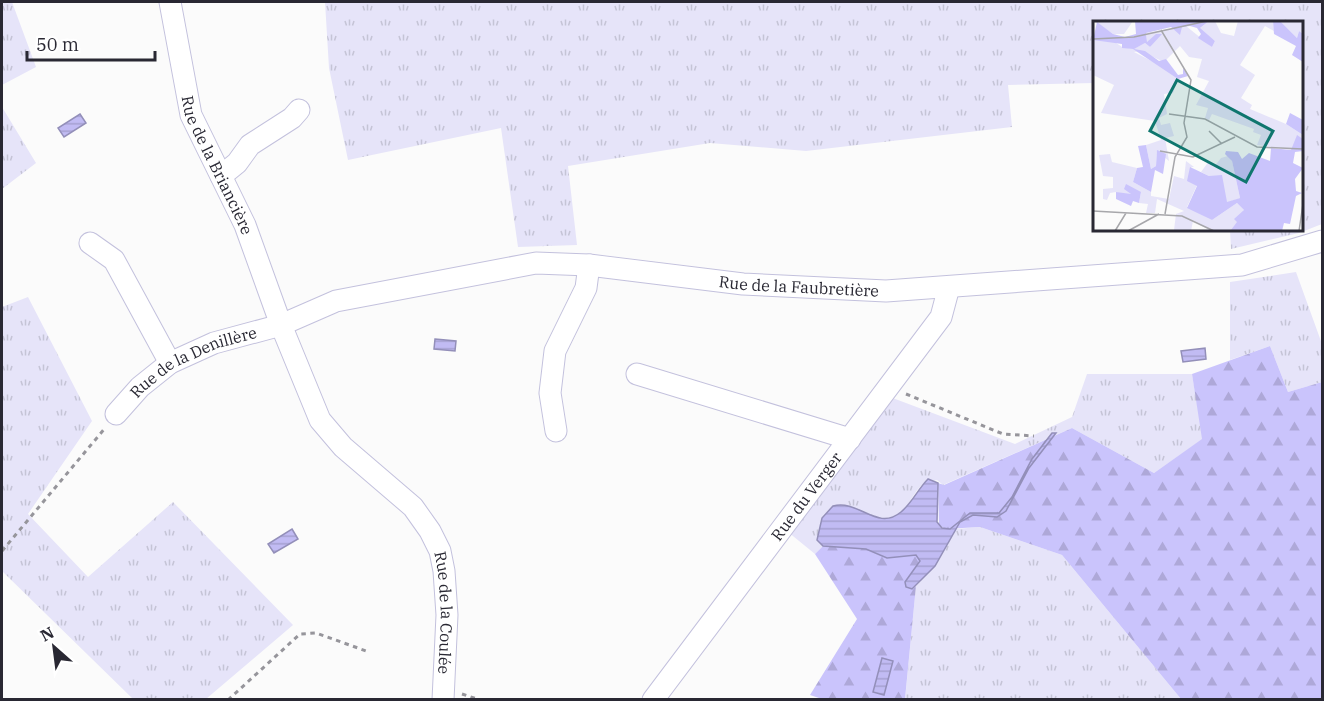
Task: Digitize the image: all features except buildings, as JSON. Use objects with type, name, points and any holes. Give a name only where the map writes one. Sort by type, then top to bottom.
[{"type":"street","name":"Rue de la Briancière","points":[[170,2],[191,115],[245,225],[281,325],[320,420],[343,447]]},
{"type":"street","points":[[221,176],[237,163],[250,145],[292,118],[299,110]]},
{"type":"street","name":"Rue de la Faubretière","points":[[281,325],[336,301],[536,263],[589,265],[743,284],[886,291],[1242,265],[1323,241]]},
{"type":"street","points":[[90,243],[114,260],[170,363]]},
{"type":"street","points":[[556,431],[550,393],[555,351],[586,288],[589,265]]},
{"type":"street","name":"Rue du Verger","points":[[653,699],[942,317],[949,287]]},
{"type":"street","name":"Rue de la Denillère","points":[[116,414],[141,387],[170,363],[214,343],[281,325]]},
{"type":"street","points":[[637,374],[850,439]]},
{"type":"street","name":"Rue de la Coulée","points":[[343,447],[405,500],[430,531],[440,551],[444,570],[447,615],[444,699]]},
{"type":"path","points":[[894,379],[900,392],[1003,434],[1035,436]]},
{"type":"path","points":[[2,551],[116,414]]},
{"type":"path","points":[[228,699],[300,633],[316,633],[369,652]]},
{"type":"green space","points":[[2,2],[12,2],[36,67],[2,85]]},
{"type":"green space","points":[[325,2],[1322,2],[1322,224],[1299,233],[1231,249],[1230,231],[1303,231],[1303,21],[1093,21],[1093,83],[1008,85],[1012,127],[806,151],[710,143],[568,166],[577,245],[518,247],[501,128],[348,160],[329,68]]},
{"type":"green space","points":[[2,107],[36,163],[2,189]]},
{"type":"green space","points":[[1296,272],[1322,344],[1322,382],[1288,392],[1270,346],[1230,360],[1230,282]]},
{"type":"green space","points":[[28,297],[92,421],[28,514],[88,577],[173,502],[293,625],[206,699],[133,699],[2,571],[2,307]]},
{"type":"green space","points":[[1270,346],[1288,392],[1322,382],[1322,699],[1181,699],[1062,555],[980,527],[945,529],[939,525],[938,483],[944,485],[1072,428],[1154,473],[1202,439],[1192,374]]},
{"type":"green space","points":[[1087,374],[1192,374],[1203,439],[1154,473],[1072,428],[943,485],[937,480],[924,483],[904,510],[893,517],[874,518],[851,507],[838,505],[817,540],[823,546],[815,554],[788,532],[890,397],[1015,444],[1072,417]]},
{"type":"green space","points":[[980,527],[1062,555],[1181,699],[905,700],[916,586],[935,566],[955,529]]},
{"type":"green space","points":[[823,546],[866,549],[887,558],[912,554],[918,556],[920,561],[912,589],[916,586],[905,699],[822,699],[810,695],[857,619],[815,554]]},
{"type":"shaded area","points":[[80,114],[86,123],[64,137],[58,128]]},
{"type":"shaded area","points":[[435,339],[456,341],[455,351],[434,349]]},
{"type":"shaded area","points":[[1205,348],[1206,359],[1183,362],[1181,351]]},
{"type":"shaded area","points":[[1052,433],[1056,433],[1029,468],[1006,511],[997,517],[973,515],[960,522],[935,566],[912,589],[906,587],[905,582],[920,561],[916,555],[887,558],[866,549],[823,546],[817,540],[822,518],[833,506],[851,507],[884,519],[892,517],[905,508],[928,479],[938,483],[937,522],[942,528],[950,529],[970,513],[999,513],[1012,497],[1032,459]]},
{"type":"shaded area","points":[[292,529],[298,539],[274,553],[268,544]]},
{"type":"shaded area","points":[[882,658],[893,661],[884,695],[873,692]]}]
